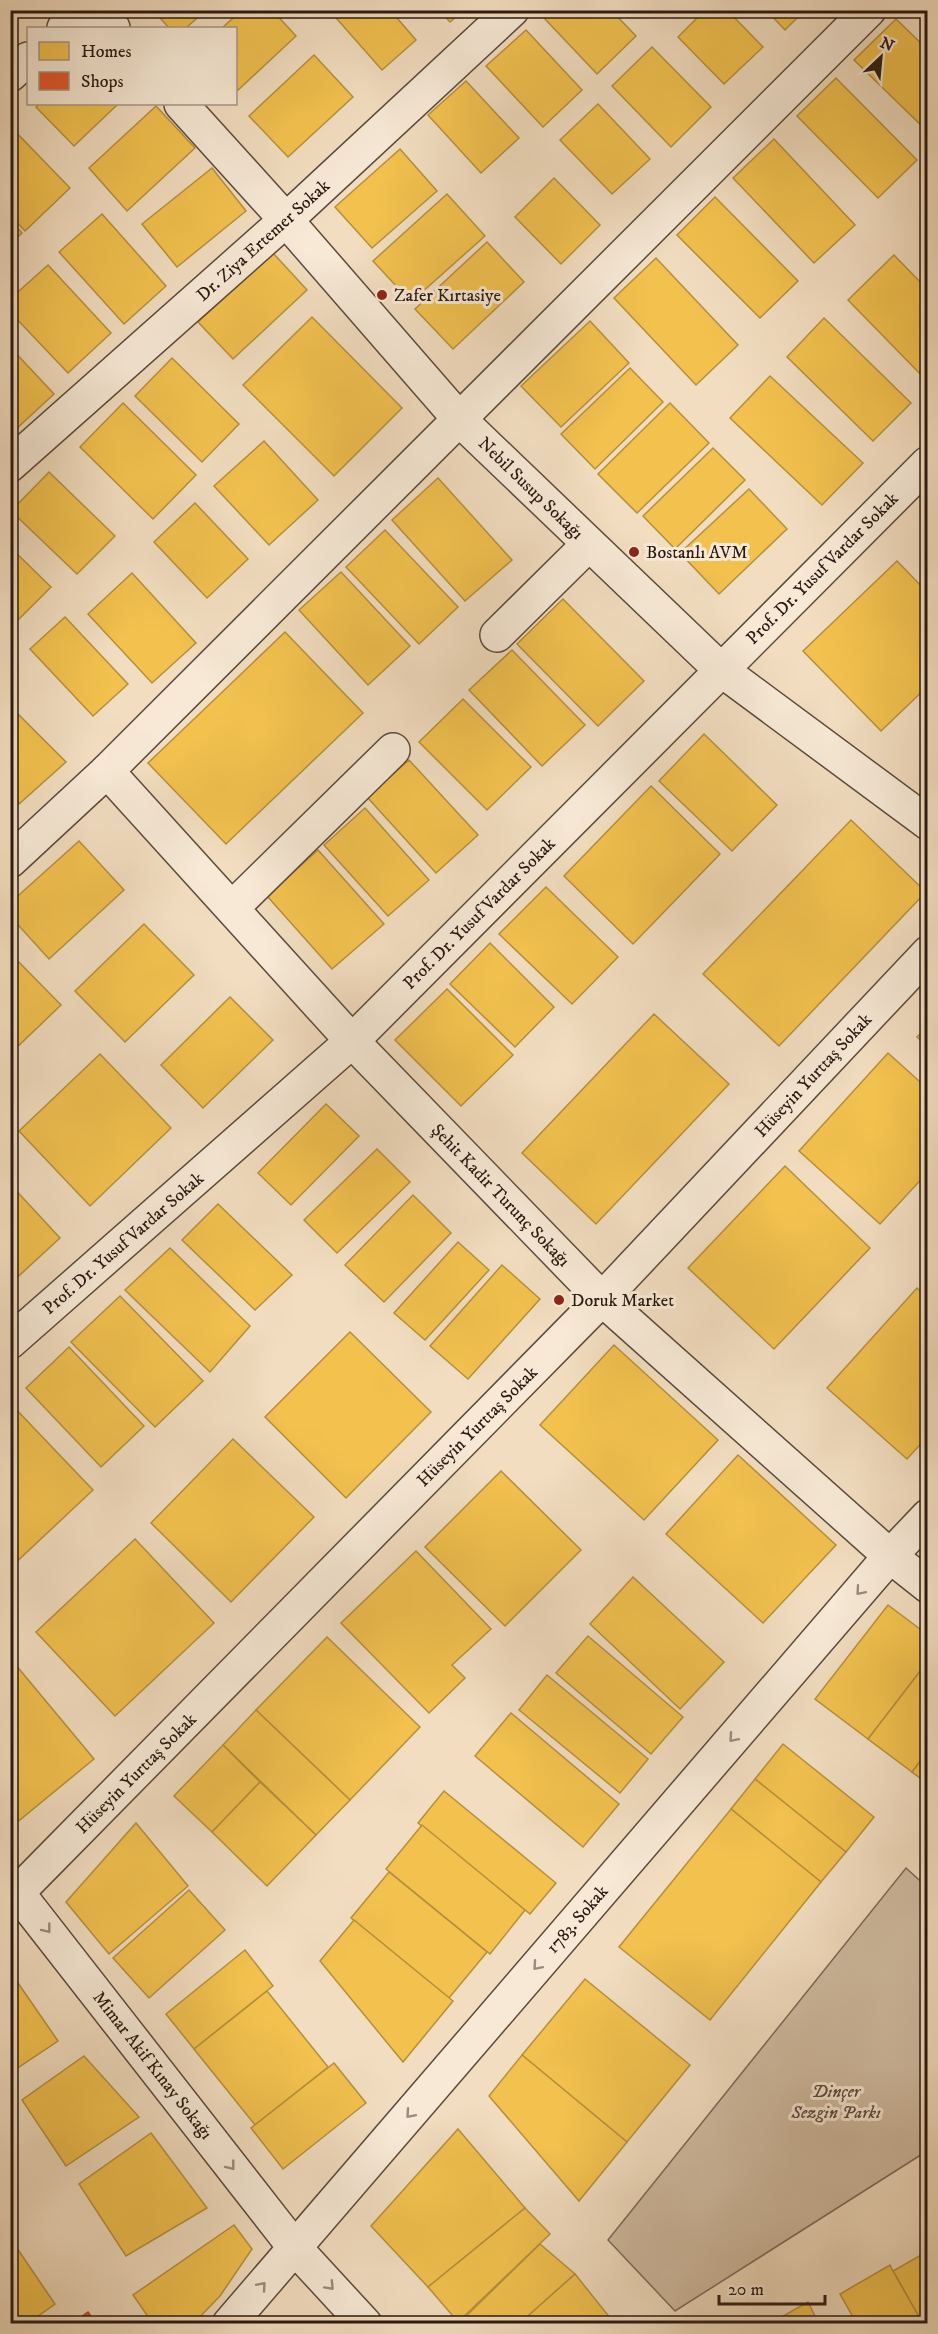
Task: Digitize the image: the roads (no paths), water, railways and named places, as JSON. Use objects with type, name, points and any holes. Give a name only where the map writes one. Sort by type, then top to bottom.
[{"type":"street","points":[[65,27],[86,10]]},
{"type":"street","points":[[97,10],[112,27]]},
{"type":"street","name":"Dr. Ziya Ertemer Sokak","points":[[10,465],[286,220],[512,10]]},
{"type":"street","points":[[10,861],[107,771],[868,10]]},
{"type":"street","points":[[10,75],[27,60]]},
{"type":"street","name":"Nebil Susup Sokağı","points":[[182,105],[286,220],[460,420],[720,669],[927,823]]},
{"type":"street","name":"Prof. Dr. Yusuf Vardar Sokak","points":[[10,1342],[352,1041],[927,463]]},
{"type":"street","points":[[496,635],[590,544]]},
{"type":"street","points":[[232,908],[393,750]]},
{"type":"street","name":"Şehit Kadir Turunç Sokağı","points":[[107,771],[352,1041],[602,1299],[890,1556],[927,1586]]},
{"type":"street","name":"Hüseyin Yurttaş Sokak","points":[[14,1888],[602,1299],[927,953]]},
{"type":"street","name":"1783. Sokak","points":[[229,2324],[890,1556],[927,1516]]},
{"type":"street","name":"Mimar Akif Kınay Sokağı","points":[[14,1888],[295,2247],[365,2324]]},
{"type":"place","name":"Zafer Kırtasiye","points":[[382,295]]},
{"type":"place","name":"Bostanlı AVM","points":[[634,552]]},
{"type":"place","name":"Doruk Market","points":[[559,1300]]},
{"type":"park label","name":"Dinçer Sezgin Parkı","points":[[836,2101]]}]
